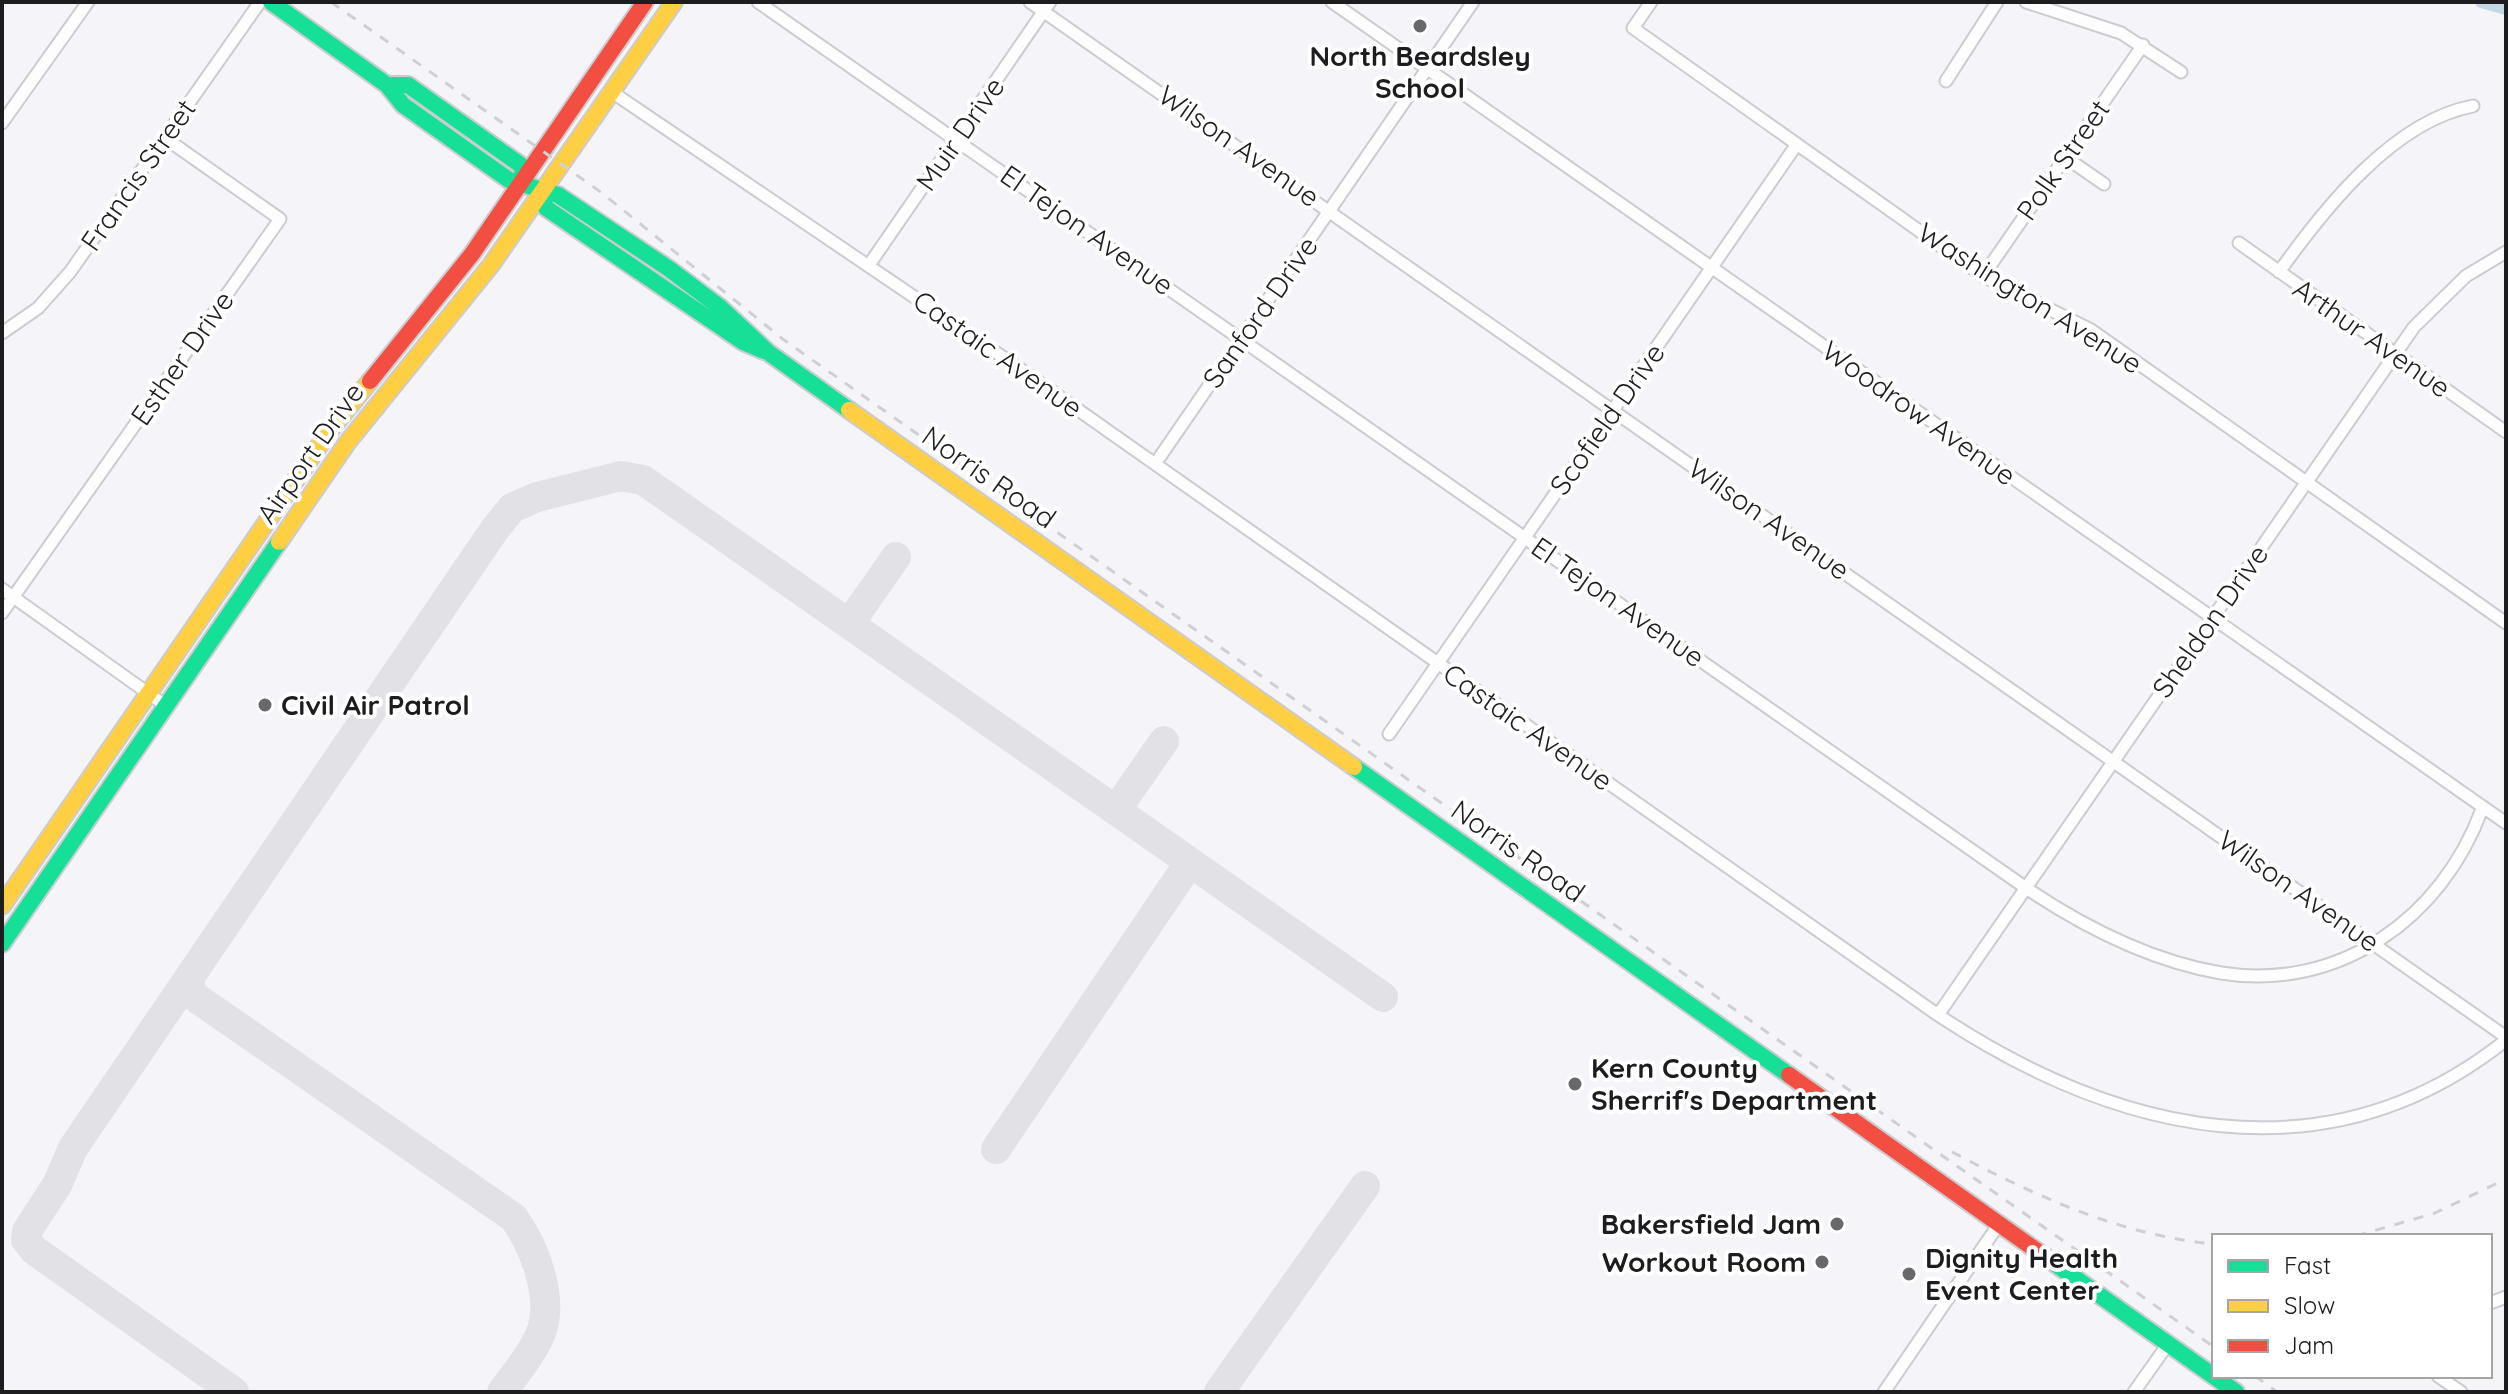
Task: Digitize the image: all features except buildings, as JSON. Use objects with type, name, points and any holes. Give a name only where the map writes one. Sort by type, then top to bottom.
[{"type":"street","points":[[2,123],[88,2]]},
{"type":"street","name":"Francis Street","points":[[2,333],[38,308],[56,289],[260,2]]},
{"type":"street","name":"Norris Road","points":[[271,2],[387,85],[415,114],[509,180],[523,182],[541,195],[546,208],[743,342],[769,353],[2212,1375]]},
{"type":"street","name":"Airport Drive","points":[[2,906],[328,433],[463,265],[645,2]]},
{"type":"street","name":"Airport Drive","points":[[2,944],[347,443],[491,265],[674,2]]},
{"type":"street","name":"El Tejon Avenue","points":[[758,2],[1242,337],[2026,888],[2112,937],[2221,973],[2270,975],[2298,972],[2345,959],[2374,945],[2415,915],[2435,894],[2465,851],[2482,809]]},
{"type":"street","name":"Wilson Avenue","points":[[1030,2],[1047,7],[2506,1039]]},
{"type":"street","name":"Woodrow Avenue","points":[[1332,2],[2506,823]]},
{"type":"street","name":"Sanford Drive","points":[[1155,464],[1473,2]]},
{"type":"street","name":"Washington Avenue","points":[[1651,2],[1633,28],[1983,276],[2078,321],[2506,623]]},
{"type":"street","points":[[1946,81],[1997,2]]},
{"type":"street","points":[[2026,2],[2121,33],[2181,72]]},
{"type":"street","name":"Muir Drive","points":[[869,265],[1047,7]]},
{"type":"street","name":"Polk Street","points":[[1983,276],[2143,45]]},
{"type":"street","name":"Castaic Avenue","points":[[612,92],[869,265],[1938,1015],[1999,1053],[2081,1091],[2178,1121],[2245,1130],[2312,1126],[2378,1111],[2434,1087],[2506,1039]]},
{"type":"street","points":[[2279,272],[2318,220],[2366,170],[2438,116],[2473,106]]},
{"type":"street","name":"Esther Drive","points":[[2,613],[280,219],[165,138]]},
{"type":"street","name":"Scofield Drive","points":[[1389,734],[1797,144]]},
{"type":"street","points":[[2065,157],[2104,184]]},
{"type":"street","name":"Arthur Avenue","points":[[2239,243],[2506,432]]},
{"type":"street","name":"Sheldon Drive","points":[[1938,1015],[2395,354],[2446,292],[2506,252]]},
{"type":"street","points":[[2,589],[166,706]]},
{"type":"street","points":[[1884,1392],[1999,1224]]},
{"type":"street","points":[[2134,1392],[2168,1344]]},
{"type":"street","name":"Norris Road","points":[[2216,1378],[2236,1392]]},
{"type":"street","points":[[2441,1378],[2461,1392]]},
{"type":"waterway","points":[[2481,2],[2506,9]]},
{"type":"taxiway","points":[[234,1392],[34,1250],[26,1240],[27,1231],[57,1185],[73,1148],[495,529],[512,508],[537,497],[621,476],[643,480],[1383,997]]},
{"type":"taxiway","points":[[849,624],[896,557]]},
{"type":"taxiway","points":[[1116,810],[1164,741]]},
{"type":"taxiway","points":[[996,1149],[1190,862]]},
{"type":"taxiway","points":[[190,978],[190,991],[198,999],[514,1218],[529,1244],[540,1274],[544,1290],[544,1321],[536,1343],[502,1392]]},
{"type":"taxiway","points":[[1219,1392],[1365,1186]]},
{"type":"railway","points":[[331,2],[602,193],[784,340],[2212,1346]]},
{"type":"railway","points":[[1952,1152],[2015,1184],[2112,1223],[2212,1244]]},
{"type":"railway","points":[[2363,1234],[2435,1213],[2506,1179]]},
{"type":"railway","points":[[2258,1378],[2277,1392]]},
{"type":"traffic: fast","points":[[271,2],[387,85],[403,105],[509,180],[558,195],[668,268],[721,308],[769,353],[849,410]]},
{"type":"traffic: fast","points":[[387,85],[408,85],[522,166],[523,182]]},
{"type":"traffic: fast","points":[[541,195],[546,208],[743,342],[764,351]]},
{"type":"traffic: fast","points":[[2,944],[279,542]]},
{"type":"traffic: fast","points":[[1354,767],[1789,1075]]},
{"type":"traffic: fast","points":[[2054,1263],[2212,1375]]},
{"type":"traffic: fast","points":[[2216,1378],[2236,1392]]},
{"type":"traffic: slow","points":[[279,542],[347,443],[491,265],[674,2]]},
{"type":"traffic: slow","points":[[2,906],[328,433],[370,381]]},
{"type":"traffic: slow","points":[[849,410],[1354,767]]},
{"type":"traffic: jam","points":[[370,381],[472,254],[645,2]]},
{"type":"traffic: jam","points":[[1789,1075],[2054,1263]]},
{"type":"place","name":"North Beardsley School","points":[[1420,26]]},
{"type":"place","name":"Civil Air Patrol","points":[[265,705]]},
{"type":"place","name":"Kern County Sherrif's Department","points":[[1575,1084]]},
{"type":"place","name":"Bakersfield Jam","points":[[1837,1224]]},
{"type":"place","name":"Workout Room","points":[[1822,1262]]},
{"type":"place","name":"Dignity Health Event Center","points":[[1909,1274]]}]
